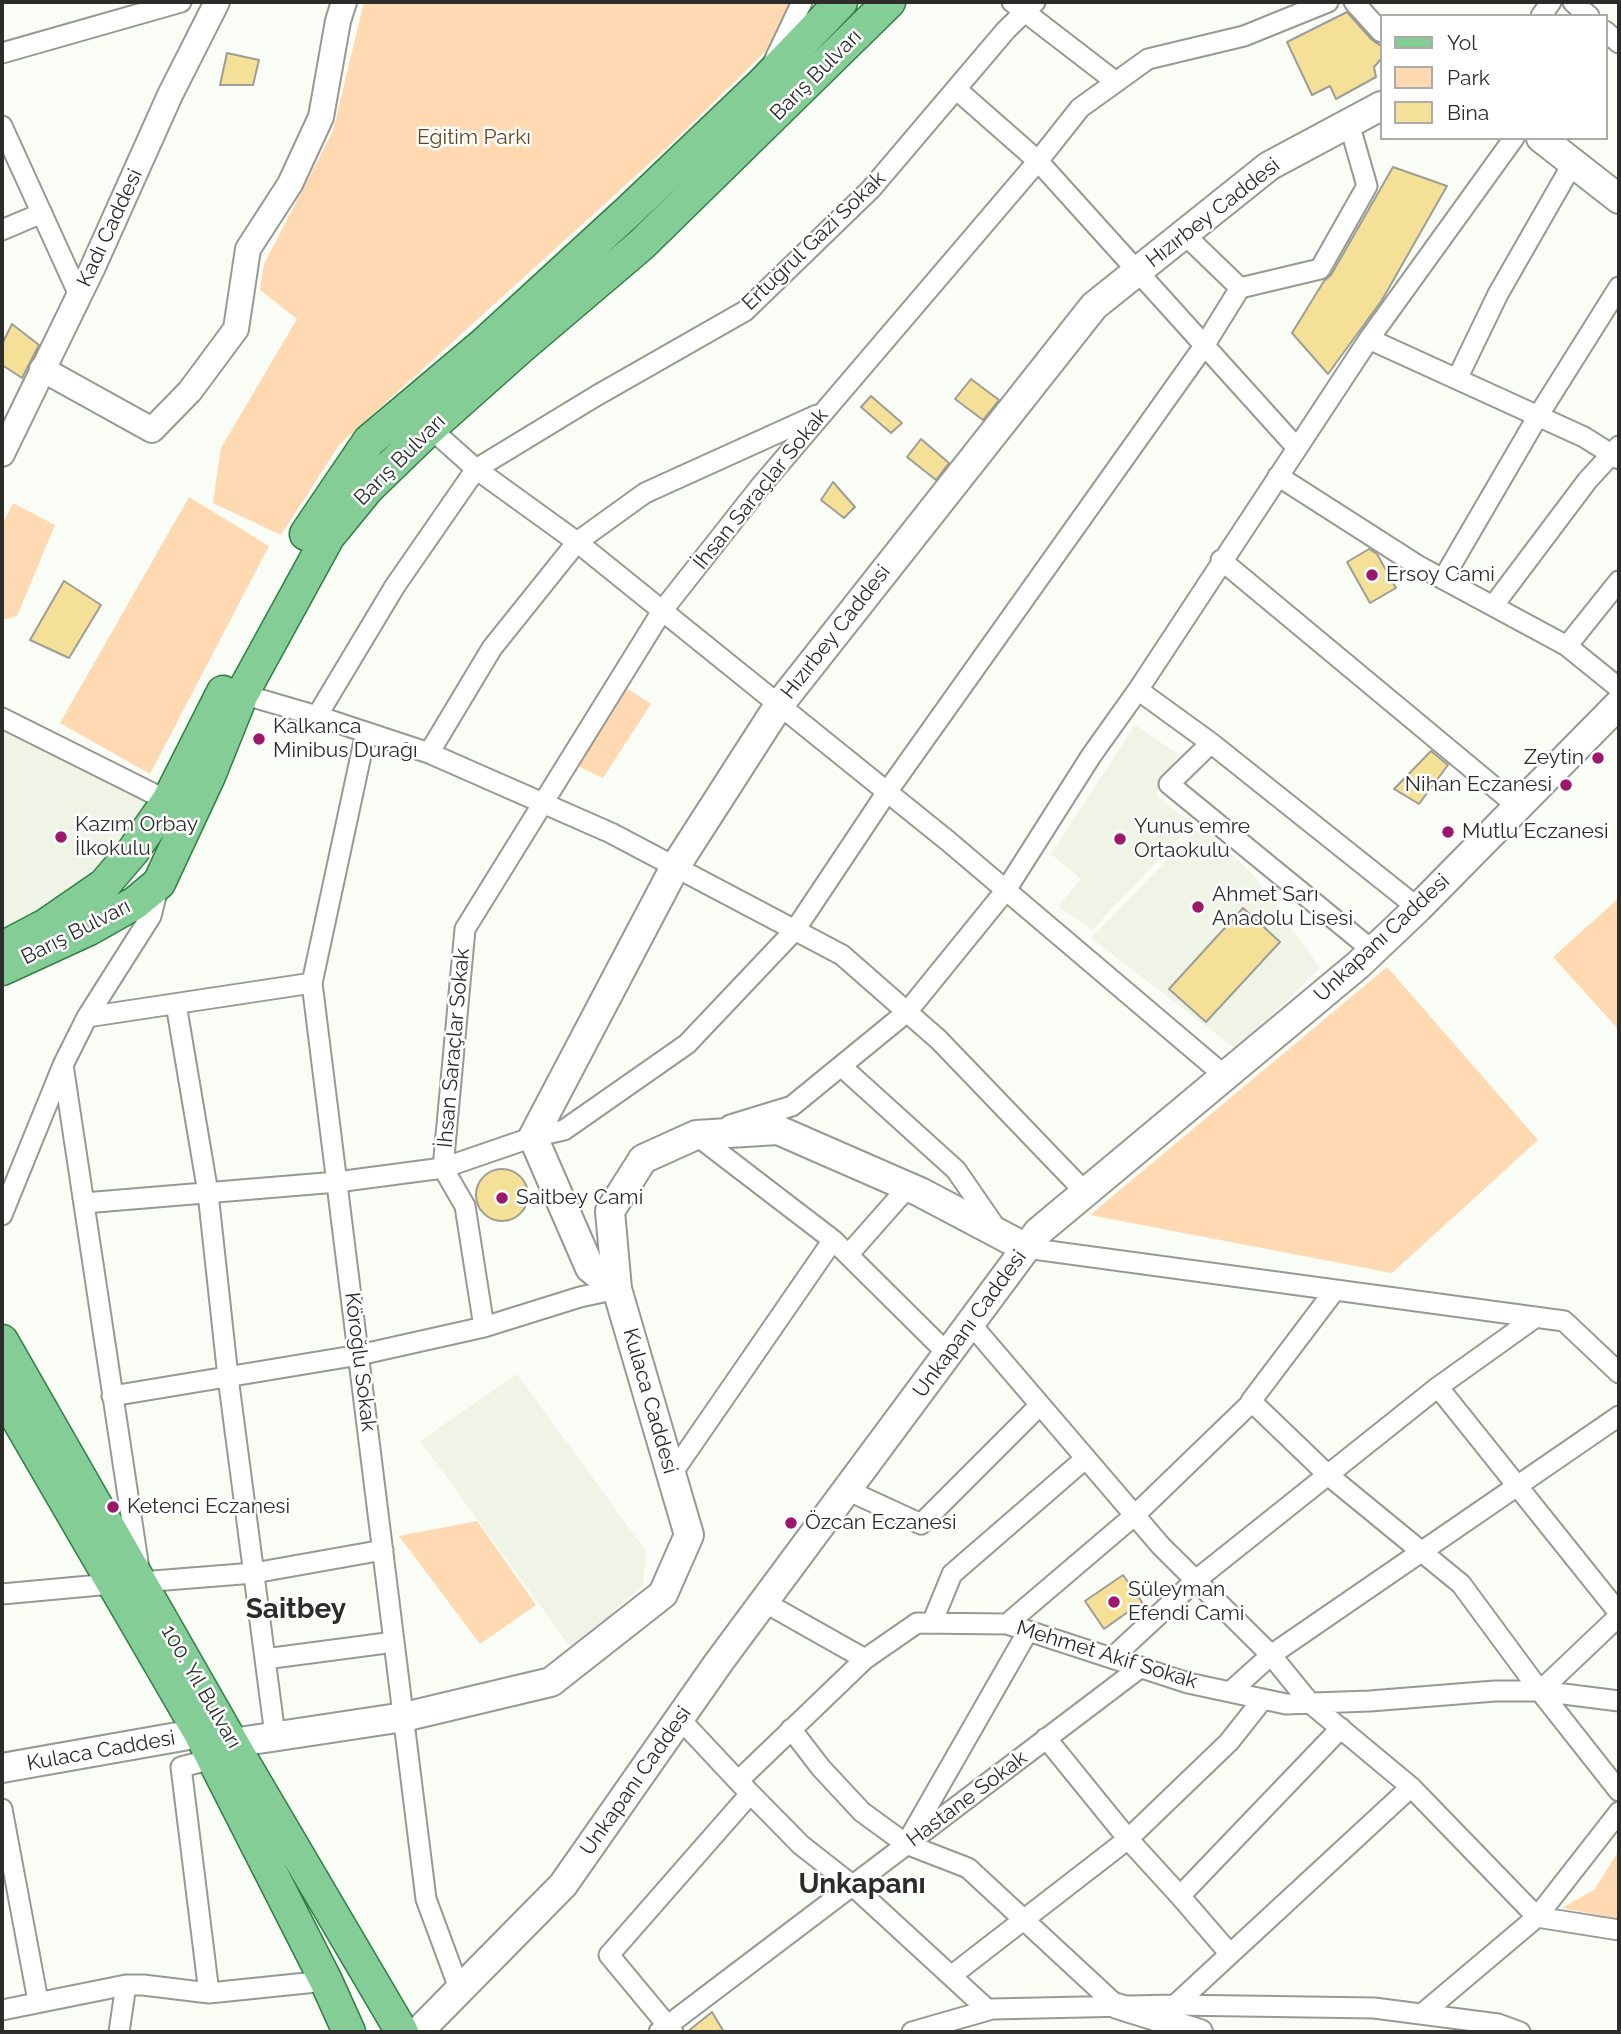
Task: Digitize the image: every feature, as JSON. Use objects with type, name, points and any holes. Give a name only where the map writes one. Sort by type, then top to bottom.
[{"type":"main road","name":"Barış Bulvarı","points":[[2,948],[46,925],[104,885],[133,851],[168,801],[266,605],[302,540],[369,441],[484,344],[762,84],[841,2]]},
{"type":"main road","name":"Barış Bulvarı","points":[[2,969],[89,929],[135,903],[159,883],[209,776],[242,694],[328,537],[368,488],[430,428],[641,245],[889,2]]},
{"type":"main road","name":"Hızırbey Caddesi","points":[[533,1137],[675,867],[779,705],[1094,306],[1269,166],[1380,107]]},
{"type":"main road","points":[[1544,140],[1619,199]]},
{"type":"main road","name":"Unkapanı Caddesi","points":[[403,2031],[460,1991],[563,1885],[764,1602],[1038,1232],[1358,965],[1418,908],[1517,806],[1615,716]]},
{"type":"main road","name":"Kulaca Caddesi","points":[[2,1768],[215,1745],[404,1717],[551,1682],[663,1594],[689,1535],[617,1289],[611,1211],[643,1159],[696,1135],[778,1130],[908,1187],[1026,1248]]},
{"type":"main road","points":[[533,1137],[590,1268],[617,1289]]},
{"type":"main road","name":"100. Yıl Bulvarı","points":[[2,1341],[126,1583],[215,1745],[349,2032]]},
{"type":"main road","name":"100. Yıl Bulvarı","points":[[2,1392],[126,1583]]},
{"type":"main road","name":"100. Yıl Bulvarı","points":[[215,1745],[403,2031]]},
{"type":"street","points":[[2,53],[181,2]]},
{"type":"street","name":"Kadı Caddesi","points":[[2,454],[9,427],[79,295],[170,95],[216,2]]},
{"type":"street","points":[[42,369],[152,430],[190,391],[236,330],[248,249],[290,184],[321,117],[338,21],[344,2]]},
{"type":"street","points":[[762,84],[802,2]]},
{"type":"street","name":"İhsan Saraçlar Sokak","points":[[443,1168],[465,929],[662,611],[759,488],[1038,161],[1080,108],[1148,59],[1244,36],[1328,2]]},
{"type":"street","points":[[1354,2],[1380,31]]},
{"type":"street","points":[[1573,2],[1586,14]]},
{"type":"street","points":[[1024,5],[1116,82]]},
{"type":"street","name":"Ertuğrul Gazi Sokak","points":[[476,469],[596,396],[745,312],[871,189],[1024,5]]},
{"type":"street","points":[[956,89],[1038,161],[1297,448]]},
{"type":"street","points":[[84,1203],[337,1182],[443,1168],[533,1137],[564,1130],[687,1044],[795,930],[887,792],[1203,346],[1240,288],[1320,269],[1367,187],[1349,123]]},
{"type":"street","points":[[2,126],[79,295]]},
{"type":"street","points":[[696,1135],[792,1106],[907,1012],[1006,890],[1091,756],[1138,690],[1221,560],[1369,339],[1513,140]]},
{"type":"street","points":[[1457,379],[1499,294],[1573,163]]},
{"type":"street","points":[[2,230],[42,214]]},
{"type":"street","points":[[1184,234],[1240,288]]},
{"type":"street","points":[[1443,579],[1538,416],[1619,287]]},
{"type":"street","points":[[1369,339],[1617,453],[1587,481],[1493,606]]},
{"type":"street","points":[[429,753],[492,648],[576,542],[645,493],[822,413]]},
{"type":"street","points":[[430,428],[476,469],[576,542],[887,792],[1225,1076]]},
{"type":"street","points":[[317,716],[395,586],[476,469]]},
{"type":"street","points":[[1278,476],[1443,579],[1567,646],[1619,688]]},
{"type":"street","points":[[1221,560],[1517,806]]},
{"type":"street","points":[[1567,646],[1619,581]]},
{"type":"street","points":[[1138,690],[1211,743],[1418,908]]},
{"type":"street","points":[[242,694],[429,753],[611,833],[842,955],[939,1040],[1085,1192]]},
{"type":"street","points":[[2,718],[168,801]]},
{"type":"street","name":"Köroğlu Sokak","points":[[366,732],[312,983],[426,1899],[460,1991]]},
{"type":"street","points":[[1211,743],[1169,783],[1372,950]]},
{"type":"street","points":[[2,1215],[63,1065],[87,1017],[150,916],[159,883]]},
{"type":"street","points":[[87,1017],[312,983]]},
{"type":"street","points":[[176,1004],[208,1193],[228,1377],[275,1735]]},
{"type":"street","points":[[63,1065],[112,1396],[126,1583]]},
{"type":"street","points":[[841,1066],[956,1170],[1001,1235]]},
{"type":"street","points":[[696,1135],[832,1240],[948,1354]]},
{"type":"street","points":[[443,1168],[465,1206],[484,1327]]},
{"type":"street","points":[[848,1255],[908,1187]]},
{"type":"street","points":[[671,1475],[832,1240]]},
{"type":"street","points":[[1026,1248],[1564,1321],[1619,1373]]},
{"type":"street","points":[[112,1396],[359,1355],[484,1327],[580,1297],[617,1289]]},
{"type":"street","points":[[1007,1624],[1135,1515],[1252,1402],[1335,1290]]},
{"type":"street","points":[[1112,1658],[1196,1580],[1438,1387],[1536,1317]]},
{"type":"street","points":[[970,1323],[1161,1546],[1271,1655],[1310,1703],[1411,1787],[1537,1917],[1619,1930]]},
{"type":"street","points":[[1438,1387],[1619,1615],[1540,1691]]},
{"type":"street","points":[[1252,1402],[1328,1475],[1461,1584],[1540,1691],[1619,1791]]},
{"type":"street","points":[[847,1490],[921,1524],[1040,1405]]},
{"type":"street","points":[[1230,1692],[1271,1655],[1619,1416]]},
{"type":"street","points":[[932,1623],[952,1574],[1086,1458]]},
{"type":"street","points":[[2,1594],[254,1573],[383,1550]]},
{"type":"street","points":[[764,1602],[865,1659]]},
{"type":"street","name":"Mehmet Akif Sokak","points":[[667,2030],[610,1955],[791,1729],[865,1659],[917,1623],[1007,1624],[1188,1682],[1286,1704],[1370,1701],[1495,1691],[1540,1691],[1619,1701]]},
{"type":"street","points":[[906,1844],[1028,1631]]},
{"type":"street","points":[[265,1659],[394,1642]]},
{"type":"street","name":"Hastane Sokak","points":[[667,2030],[852,1885],[1140,1667]]},
{"type":"street","points":[[951,1976],[1128,1839],[1229,1742],[1263,1699]]},
{"type":"street","points":[[680,1719],[802,1845],[852,1885],[988,2010]]},
{"type":"street","points":[[1180,1896],[1340,1728]]},
{"type":"street","points":[[791,1729],[821,1768],[862,1812],[906,1844],[968,1868],[1117,2006],[1200,2032]]},
{"type":"street","points":[[1046,1738],[1128,1839],[1230,1954]]},
{"type":"street","points":[[209,1993],[181,1767],[215,1745]]},
{"type":"street","points":[[1175,2005],[1411,1787]]},
{"type":"street","points":[[2,1809],[38,2001]]},
{"type":"street","points":[[1422,2014],[1537,1917],[1619,1812]]},
{"type":"street","points":[[2,2010],[126,1984],[209,1993],[326,1981]]},
{"type":"street","points":[[119,2032],[126,1984]]},
{"type":"street","points":[[912,2032],[988,2010],[1175,2005],[1374,2008],[1498,2024],[1520,2032]]},
{"type":"shaded area","name":"Yunus emre Ortaokulu","points":[[1135,725],[1178,754],[1156,795],[1193,824],[1092,930],[1058,906],[1081,879],[1051,854]]},
{"type":"shaded area","name":"Kazım Orbay İlkokulu","points":[[2,728],[147,801],[94,873],[48,909],[2,932]]},
{"type":"shaded area","name":"Ahmet Sarı Anadolu Lisesi","points":[[1201,825],[1254,876],[1320,968],[1236,1049],[1091,938]]},
{"type":"shaded area","points":[[517,1374],[646,1551],[643,1585],[572,1649],[420,1441]]},
{"type":"green space","name":"Eğitim Parkı","points":[[364,2],[816,2],[674,141],[339,445],[281,535],[213,503],[221,448],[297,319],[260,290],[264,264],[333,131]]},
{"type":"green space","points":[[189,497],[269,546],[150,774],[60,723]]},
{"type":"green space","points":[[13,503],[55,525],[17,616],[2,620],[2,526]]},
{"type":"green space","points":[[625,687],[651,704],[603,778],[578,766]]},
{"type":"green space","points":[[1619,898],[1619,1030],[1553,957]]},
{"type":"green space","points":[[1387,967],[1538,1140],[1392,1273],[1090,1215]]},
{"type":"green space","points":[[477,1521],[536,1605],[480,1644],[399,1536]]},
{"type":"green space","points":[[1619,1850],[1619,1919],[1562,1908],[1595,1889]]},
{"type":"building","points":[[1347,12],[1380,45],[1380,60],[1374,67],[1376,77],[1336,99],[1330,86],[1312,95],[1287,42]]},
{"type":"building","points":[[227,53],[259,60],[253,85],[220,85]]},
{"type":"building","points":[[1393,167],[1447,186],[1382,300],[1328,374],[1292,333],[1324,281],[1331,275]]},
{"type":"building","points":[[12,324],[39,345],[22,378],[2,365],[2,344]]},
{"type":"building","points":[[971,379],[999,400],[983,420],[955,399]]},
{"type":"building","points":[[871,396],[902,423],[891,433],[861,407]]},
{"type":"building","points":[[921,439],[949,463],[936,480],[907,457]]},
{"type":"building","points":[[833,482],[855,507],[844,518],[821,500]]},
{"type":"building","name":"Ersoy Cami","points":[[1369,549],[1377,554],[1396,588],[1370,603],[1347,562]]},
{"type":"building","points":[[64,581],[101,605],[69,658],[30,640]]},
{"type":"building","points":[[1431,751],[1448,765],[1419,804],[1394,789]]},
{"type":"building","points":[[1243,908],[1280,942],[1206,1022],[1169,989]]},
{"type":"building","name":"Saitbey Cami","points":[[502,1169],[521,1176],[528,1195],[521,1214],[502,1221],[483,1214],[476,1195],[483,1176]]},
{"type":"building","name":"Süleyman Efendi Cami","points":[[1123,1575],[1142,1602],[1104,1629],[1085,1601]]},
{"type":"building","points":[[712,2012],[724,2032],[687,2032]]},
{"type":"place","name":"Ersoy Cami","points":[[1372,575]]},
{"type":"place","name":"Kalkanca Minibus Durağı","points":[[259,739]]},
{"type":"place","name":"Zeytin","points":[[1598,758]]},
{"type":"place","name":"Nihan Eczanesi","points":[[1566,785]]},
{"type":"place","name":"Mutlu Eczanesi","points":[[1448,832]]},
{"type":"place","name":"Kazım Orbay İlkokulu","points":[[61,837]]},
{"type":"place","name":"Yunus emre Ortaokulu","points":[[1120,839]]},
{"type":"place","name":"Ahmet Sarı Anadolu Lisesi","points":[[1198,907]]},
{"type":"place","name":"Saitbey Cami","points":[[502,1198]]},
{"type":"place","name":"Ketenci Eczanesi","points":[[113,1507]]},
{"type":"place","name":"Özcan Eczanesi","points":[[791,1523]]},
{"type":"place","name":"Süleyman Efendi Cami","points":[[1114,1602]]},
{"type":"district","name":"Saitbey","points":[[296,1610]]},
{"type":"district","name":"Unkapanı","points":[[862,1885]]}]
